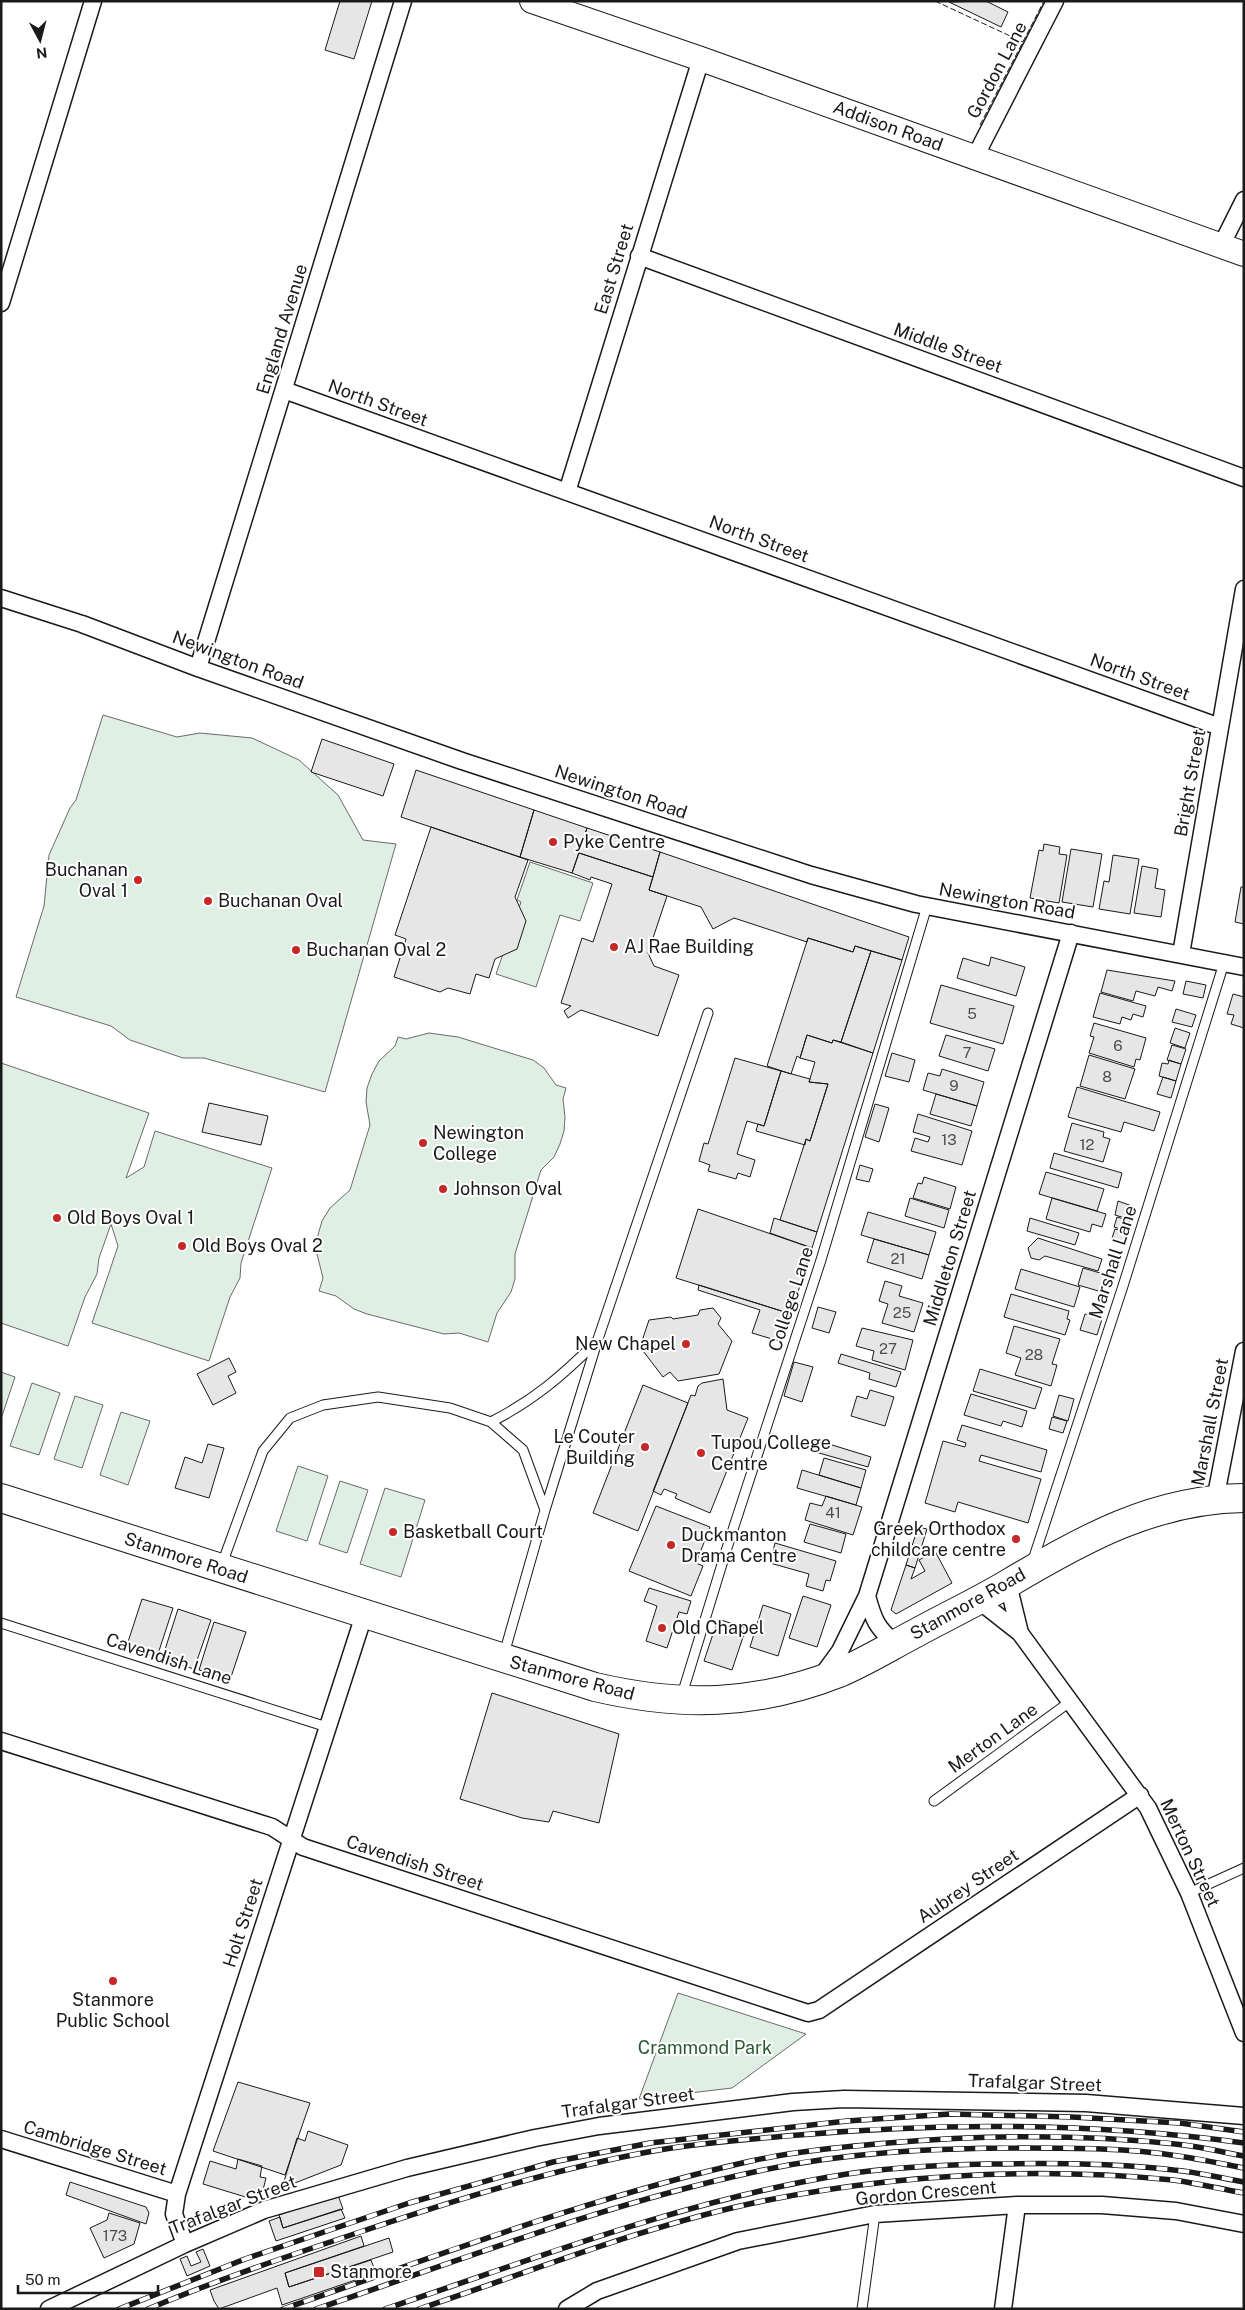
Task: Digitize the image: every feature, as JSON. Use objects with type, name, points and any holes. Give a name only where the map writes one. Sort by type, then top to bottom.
[{"type":"highway","name":"Stanmore Road","points":[[1,1498],[364,1615],[610,1691],[654,1699],[683,1690],[733,1700],[794,1688],[841,1672],[1109,1528],[1160,1511],[1215,1500],[1244,1498]]},
{"type":"main road","name":"Addison Road","points":[[532,1],[701,59],[1244,254]]},
{"type":"street","points":[[1,302],[93,1]]},
{"type":"street","name":"England Avenue","points":[[198,668],[403,1]]},
{"type":"street","name":"Gordon Lane","points":[[975,157],[1056,1]]},
{"type":"street","name":"East Street","points":[[567,492],[701,59]]},
{"type":"street","points":[[1221,246],[1244,200]]},
{"type":"street","name":"Middle Street","points":[[639,256],[1244,478]]},
{"type":"street","name":"North Street","points":[[284,390],[1220,727]]},
{"type":"street","name":"Bright Street","points":[[1181,954],[1244,589]]},
{"type":"street","name":"Newington Road","points":[[1,598],[82,624],[198,668],[462,761],[811,875],[927,906],[1244,966]]},
{"type":"street","name":"Middleton Street","points":[[819,1680],[840,1651],[867,1596],[1071,933]]},
{"type":"street","name":"Marshall Street","points":[[1215,1500],[1244,1352]]},
{"type":"street","name":"Merton Street","points":[[1019,1577],[1020,1633]]},
{"type":"street","points":[[867,1596],[873,1619],[878,1628],[895,1644]]},
{"type":"street","name":"Merton Street","points":[[978,1600],[1020,1633],[1140,1795],[1157,1823],[1189,1893],[1244,2033]]},
{"type":"street","name":"Holt Street","points":[[185,2244],[174,2214],[177,2194],[364,1615]]},
{"type":"street","name":"Cavendish Street","points":[[1,1741],[272,1827],[303,1847],[798,2011],[808,2013],[819,2010]]},
{"type":"street","name":"Aubrey Street","points":[[819,2010],[1140,1795]]},
{"type":"street","name":"Trafalgar Street","points":[[49,2309],[185,2244],[264,2210],[407,2168],[535,2138],[599,2126],[738,2108],[844,2099],[1086,2103],[1244,2116]]},
{"type":"street","name":"Cambridge Street","points":[[1,2139],[177,2194]]},
{"type":"street","points":[[1002,2309],[1017,2205]]},
{"type":"street","name":"Gordon Crescent","points":[[566,2309],[597,2291],[738,2242],[875,2214],[1017,2205],[1102,2205],[1176,2211],[1244,2224]]},
{"type":"lane","name":"College Lane","points":[[683,1690],[821,1260],[927,906]]},
{"type":"lane","name":"Marshall Lane","points":[[1019,1577],[1120,1295],[1224,963]]},
{"type":"lane","points":[[503,1659],[545,1510],[597,1342],[708,1012]]},
{"type":"lane","points":[[491,1422],[522,1406],[562,1376],[597,1342]]},
{"type":"lane","points":[[220,1569],[263,1451],[290,1418],[323,1405],[378,1397],[450,1408],[491,1422],[523,1450],[545,1510]]},
{"type":"lane","name":"Cavendish Lane","points":[[1,1623],[327,1727]]},
{"type":"lane","name":"Merton Lane","points":[[934,1801],[1071,1701]]},
{"type":"lane","points":[[1189,1893],[1244,1868]]},
{"type":"lane","points":[[862,2309],[875,2214]]},
{"type":"green space","name":"Buchanan Oval","points":[[103,715],[177,737],[200,733],[252,738],[299,760],[338,795],[363,840],[396,844],[325,1092],[204,1058],[183,1058],[130,1040],[111,1026],[16,997],[44,906],[49,855],[70,808],[76,800]]},
{"type":"green space","points":[[530,862],[593,883],[580,921],[560,915],[536,987],[496,974],[521,902],[517,900]]},
{"type":"green space","name":"Johnson Oval","points":[[429,1033],[458,1037],[533,1060],[544,1068],[556,1085],[566,1088],[563,1099],[564,1131],[554,1157],[541,1170],[515,1254],[515,1279],[511,1292],[497,1313],[488,1342],[459,1333],[444,1334],[367,1314],[354,1309],[336,1296],[319,1291],[323,1278],[316,1250],[318,1235],[322,1221],[330,1208],[350,1190],[370,1125],[366,1102],[367,1088],[372,1074],[379,1061],[395,1046],[398,1037],[406,1039]]},
{"type":"green space","points":[[1,1063],[149,1113],[126,1178],[144,1167],[155,1131],[272,1168],[241,1263],[240,1278],[230,1297],[209,1361],[92,1323],[118,1246],[111,1224],[99,1258],[97,1274],[85,1297],[68,1346],[1,1323]]},
{"type":"green space","points":[[1,1372],[15,1377],[1,1419]]},
{"type":"green space","points":[[32,1383],[60,1393],[39,1455],[10,1446]]},
{"type":"green space","points":[[75,1396],[103,1405],[82,1468],[54,1459]]},
{"type":"green space","points":[[121,1412],[150,1421],[128,1485],[100,1475]]},
{"type":"green space","points":[[298,1466],[328,1476],[307,1541],[276,1531]]},
{"type":"green space","points":[[340,1481],[368,1490],[347,1553],[319,1544]]},
{"type":"green space","name":"Basketball Court","points":[[385,1488],[425,1500],[401,1577],[360,1564]]},
{"type":"green space","name":"Crammond Park","points":[[678,1993],[806,2034],[732,2088],[639,2099]]},
{"type":"building","points":[[340,1],[372,1],[354,59],[325,50]]},
{"type":"building","points":[[986,1],[1008,12],[1001,27],[949,2]]},
{"type":"building","points":[[322,739],[394,764],[383,796],[311,772]]},
{"type":"building","points":[[416,770],[534,810],[520,857],[401,817]]},
{"type":"building","name":"Pyke Centre","points":[[534,810],[587,828],[572,873],[520,857]]},
{"type":"building","points":[[431,827],[528,860],[515,897],[526,921],[517,949],[495,959],[489,978],[476,974],[470,994],[448,988],[440,992],[394,977],[406,939],[395,935]]},
{"type":"building","points":[[587,828],[660,852],[653,877],[579,853]]},
{"type":"building","points":[[1044,844],[1060,847],[1059,854],[1067,855],[1059,903],[1030,898],[1039,850],[1043,851]]},
{"type":"building","points":[[1071,849],[1102,854],[1093,907],[1062,902]]},
{"type":"building","points":[[660,852],[909,937],[902,960],[855,946],[853,952],[808,938],[807,942],[734,918],[713,929],[701,907],[649,890]]},
{"type":"building","name":"AJ Rae Building","points":[[579,853],[653,877],[649,890],[667,896],[648,953],[654,966],[679,975],[658,1036],[581,1010],[568,1018],[564,1011],[571,1006],[561,1003],[582,938],[593,942],[612,884],[591,877],[590,880],[572,873]]},
{"type":"building","points":[[1113,855],[1139,859],[1130,914],[1099,909],[1104,881],[1109,882]]},
{"type":"building","points":[[1142,866],[1158,869],[1155,888],[1165,890],[1161,917],[1134,913]]},
{"type":"building","points":[[1241,887],[1244,887],[1244,924],[1235,922]]},
{"type":"building","points":[[808,938],[853,952],[855,946],[871,951],[841,1042],[833,1040],[832,1043],[807,1035],[800,1058],[797,1056],[791,1074],[767,1066]]},
{"type":"building","points":[[871,951],[902,960],[873,1053],[841,1042]]},
{"type":"building","points":[[991,957],[1025,967],[1016,996],[957,978],[963,958],[989,966]]},
{"type":"building","points":[[1107,970],[1175,981],[1172,991],[1158,987],[1155,996],[1136,991],[1133,1001],[1101,992]]},
{"type":"building","points":[[1186,981],[1206,985],[1203,998],[1183,994]]},
{"type":"building","points":[[941,985],[1014,1006],[1003,1044],[930,1023]]},
{"type":"building","points":[[1100,993],[1146,1006],[1143,1017],[1133,1014],[1131,1020],[1122,1017],[1120,1024],[1093,1017]]},
{"type":"building","points":[[1233,994],[1244,997],[1244,1028],[1231,1024],[1234,1015],[1227,1014]]},
{"type":"building","points":[[1176,1009],[1196,1015],[1192,1027],[1172,1022]]},
{"type":"building","points":[[1094,1023],[1146,1038],[1140,1060],[1136,1059],[1134,1067],[1089,1053],[1094,1037],[1090,1036]]},
{"type":"building","points":[[1175,1028],[1190,1033],[1185,1048],[1170,1043]]},
{"type":"building","points":[[807,1035],[832,1043],[833,1040],[873,1053],[817,1232],[780,1220],[806,1139],[810,1141],[828,1084],[809,1082],[815,1062],[800,1058]]},
{"type":"building","points":[[946,1035],[995,1049],[988,1071],[939,1056]]},
{"type":"building","points":[[1172,1045],[1186,1049],[1181,1064],[1167,1060]]},
{"type":"building","points":[[892,1053],[915,1060],[909,1082],[885,1076]]},
{"type":"building","points":[[1089,1055],[1135,1069],[1125,1099],[1080,1086]]},
{"type":"building","points":[[735,1058],[781,1071],[764,1126],[747,1121],[737,1154],[755,1160],[750,1177],[738,1173],[736,1179],[708,1171],[710,1165],[699,1161],[704,1143],[708,1144]]},
{"type":"building","points":[[1169,1060],[1181,1064],[1176,1081],[1159,1076],[1162,1063],[1168,1064]]},
{"type":"building","points":[[942,1069],[984,1082],[977,1106],[923,1090],[928,1073],[940,1076]]},
{"type":"building","points":[[781,1071],[810,1079],[809,1082],[828,1084],[810,1141],[806,1139],[805,1145],[756,1131],[758,1124],[764,1126]]},
{"type":"building","points":[[1163,1077],[1176,1081],[1171,1098],[1157,1094]]},
{"type":"building","points":[[1077,1087],[1160,1112],[1154,1131],[1124,1122],[1121,1132],[1068,1117]]},
{"type":"building","points":[[936,1094],[977,1106],[971,1126],[930,1114]]},
{"type":"building","points":[[209,1103],[268,1116],[261,1145],[202,1132]]},
{"type":"building","points":[[875,1104],[889,1108],[879,1142],[865,1137]]},
{"type":"building","points":[[918,1114],[972,1131],[962,1165],[911,1151],[915,1138],[928,1142],[930,1137],[913,1132]]},
{"type":"building","points":[[1072,1123],[1104,1132],[1103,1137],[1110,1139],[1103,1162],[1064,1151]]},
{"type":"building","points":[[1054,1153],[1122,1173],[1118,1188],[1050,1168]]},
{"type":"building","points":[[860,1165],[873,1169],[869,1182],[856,1179]]},
{"type":"building","points":[[1046,1172],[1104,1189],[1097,1211],[1039,1194]]},
{"type":"building","points":[[924,1177],[956,1187],[950,1209],[913,1198],[918,1183],[922,1184]]},
{"type":"building","points":[[910,1198],[949,1210],[944,1228],[905,1216]]},
{"type":"building","points":[[1052,1198],[1106,1214],[1102,1227],[1092,1224],[1090,1232],[1046,1219]]},
{"type":"building","points":[[1118,1201],[1132,1206],[1128,1219],[1115,1215]]},
{"type":"building","points":[[698,1209],[812,1248],[791,1314],[676,1278]]},
{"type":"building","points":[[868,1212],[936,1232],[929,1255],[861,1235]]},
{"type":"building","points":[[1117,1217],[1130,1221],[1127,1231],[1114,1227]]},
{"type":"building","points":[[774,1218],[817,1232],[812,1248],[770,1233]]},
{"type":"building","points":[[1030,1218],[1079,1233],[1075,1245],[1027,1231]]},
{"type":"building","points":[[1115,1229],[1126,1232],[1123,1242],[1112,1238]]},
{"type":"building","points":[[1038,1238],[1102,1259],[1098,1271],[1045,1256],[1039,1260],[1031,1258],[1028,1248]]},
{"type":"building","points":[[874,1239],[929,1255],[922,1279],[867,1262]]},
{"type":"building","points":[[1083,1268],[1107,1275],[1102,1292],[1078,1285]]},
{"type":"building","points":[[1021,1269],[1080,1287],[1074,1307],[1015,1289]]},
{"type":"building","points":[[885,1281],[902,1286],[899,1296],[923,1303],[914,1332],[882,1323],[888,1304],[879,1301]]},
{"type":"building","points":[[699,1285],[791,1314],[782,1342],[752,1333],[760,1310],[698,1290]]},
{"type":"building","points":[[1011,1294],[1069,1311],[1067,1319],[1070,1320],[1065,1335],[1004,1317]]},
{"type":"building","points":[[818,1307],[836,1312],[829,1333],[812,1328]]},
{"type":"building","name":"New Chapel","points":[[713,1308],[721,1318],[718,1324],[732,1341],[719,1374],[678,1381],[670,1372],[663,1377],[640,1347],[649,1320],[698,1315],[700,1310]]},
{"type":"building","points":[[1085,1314],[1102,1319],[1097,1335],[1080,1330]]},
{"type":"building","points":[[1014,1326],[1060,1339],[1052,1364],[1057,1365],[1051,1386],[1015,1375],[1021,1358],[1006,1353]]},
{"type":"building","points":[[862,1328],[913,1340],[905,1370],[872,1360],[874,1351],[856,1346]]},
{"type":"building","points":[[841,1354],[901,1372],[896,1387],[869,1379],[870,1373],[838,1363]]},
{"type":"building","points":[[229,1358],[236,1372],[228,1376],[236,1393],[213,1405],[197,1374]]},
{"type":"building","points":[[794,1362],[813,1367],[802,1402],[784,1396]]},
{"type":"building","points":[[980,1369],[1042,1388],[1035,1409],[973,1391]]},
{"type":"building","name":"Tupou College Centre","points":[[723,1379],[727,1410],[748,1418],[710,1513],[675,1498],[677,1494],[664,1489],[661,1495],[653,1491],[691,1395],[695,1396],[698,1386],[702,1383]]},
{"type":"building","name":"Le Couter Building","points":[[643,1385],[688,1403],[638,1531],[593,1513]]},
{"type":"building","points":[[870,1390],[894,1397],[885,1426],[851,1416],[857,1396],[867,1399]]},
{"type":"building","points":[[971,1394],[1027,1411],[1022,1427],[1003,1421],[1001,1426],[964,1415]]},
{"type":"building","points":[[1059,1395],[1074,1399],[1068,1421],[1053,1416]]},
{"type":"building","points":[[1052,1417],[1067,1421],[1063,1433],[1049,1429]]},
{"type":"building","points":[[962,1425],[1047,1450],[1041,1472],[981,1455],[979,1461],[1041,1479],[1028,1523],[958,1502],[955,1512],[925,1503],[943,1441],[965,1447],[966,1443],[957,1440]]},
{"type":"building","points":[[816,1440],[871,1457],[868,1467],[812,1451]]},
{"type":"building","points":[[208,1444],[224,1448],[209,1498],[175,1488],[185,1457],[202,1463]]},
{"type":"building","points":[[824,1458],[866,1470],[861,1488],[819,1475]]},
{"type":"building","points":[[802,1470],[861,1488],[856,1505],[797,1488]]},
{"type":"building","points":[[826,1496],[862,1507],[853,1535],[805,1520],[810,1503],[822,1506]]},
{"type":"building","name":"Duckmanton Drama Centre","points":[[656,1506],[710,1527],[696,1563],[703,1566],[691,1596],[629,1571]]},
{"type":"building","points":[[810,1524],[846,1534],[841,1553],[804,1542]]},
{"type":"building","points":[[918,1527],[927,1529],[915,1568],[906,1565]]},
{"type":"building","points":[[775,1543],[836,1561],[830,1581],[826,1580],[823,1591],[806,1586],[809,1574],[770,1563]]},
{"type":"building","points":[[935,1551],[952,1583],[896,1614],[891,1610],[906,1565],[915,1568],[911,1579],[925,1571],[919,1560]]},
{"type":"building","name":"Old Chapel","points":[[649,1588],[691,1601],[687,1614],[679,1612],[667,1648],[646,1641],[657,1606],[644,1601]]},
{"type":"building","points":[[803,1596],[831,1605],[817,1647],[789,1638]]},
{"type":"building","points":[[142,1599],[173,1608],[157,1657],[126,1648]]},
{"type":"building","points":[[763,1605],[791,1614],[778,1656],[750,1647]]},
{"type":"building","points":[[178,1609],[211,1620],[194,1669],[162,1659]]},
{"type":"building","points":[[718,1619],[746,1628],[732,1670],[704,1661]]},
{"type":"building","points":[[214,1622],[246,1632],[230,1680],[199,1670]]},
{"type":"building","points":[[492,1693],[619,1734],[599,1823],[553,1811],[549,1822],[522,1818],[460,1799]]},
{"type":"building","points":[[238,2082],[310,2103],[285,2175],[213,2151]]},
{"type":"building","points":[[308,2131],[348,2145],[341,2165],[282,2188],[297,2138],[305,2141]]},
{"type":"building","points":[[238,2159],[262,2166],[260,2177],[266,2178],[262,2194],[252,2199],[203,2184],[210,2161],[236,2169]]},
{"type":"building","points":[[70,2182],[146,2207],[149,2213],[146,2224],[66,2195]]},
{"type":"building","points":[[338,2195],[343,2209],[283,2228],[279,2215]]},
{"type":"building","points":[[341,2209],[345,2218],[276,2241],[269,2221],[280,2217],[283,2228]]},
{"type":"building","points":[[109,2213],[140,2223],[134,2244],[104,2258],[90,2228],[107,2220]]},
{"type":"building","points":[[361,2236],[364,2246],[285,2273],[289,2287],[371,2260],[376,2273],[282,2305],[277,2288],[219,2309],[214,2301],[210,2290]]},
{"type":"building","points":[[389,2238],[393,2252],[289,2287],[285,2273]]},
{"type":"building","points":[[203,2249],[210,2266],[187,2276],[180,2259],[187,2256],[191,2266],[201,2262],[196,2252]]},
{"type":"railway","points":[[119,2309],[245,2259],[409,2203],[553,2162],[650,2143],[847,2121],[950,2114],[1072,2117],[1180,2123],[1244,2132]]},
{"type":"railway","points":[[148,2309],[279,2259],[471,2196],[545,2175],[621,2157],[676,2147],[855,2131],[966,2127],[1077,2128],[1133,2131],[1244,2143]]},
{"type":"railway","points":[[283,2309],[457,2248],[573,2210],[691,2176],[751,2161],[785,2155],[924,2140],[1067,2137],[1175,2144],[1244,2156]]},
{"type":"railway","points":[[316,2309],[588,2216],[698,2185],[788,2165],[889,2152],[923,2150],[1083,2148],[1159,2153],[1244,2168]]},
{"type":"railway","points":[[385,2309],[556,2250],[671,2214],[729,2198],[847,2174],[953,2165],[1081,2164],[1183,2171],[1244,2182]]},
{"type":"railway","points":[[419,2309],[590,2250],[676,2223],[763,2201],[865,2184],[967,2176],[1070,2174],[1173,2180],[1244,2193]]},
{"type":"fence","points":[[935,1],[1023,42]]},
{"type":"fence","points":[[980,125],[1044,1]]},
{"type":"place","name":"Pyke Centre","points":[[553,842]]},
{"type":"place","name":"Buchanan Oval 1","points":[[138,880]]},
{"type":"place","name":"Buchanan Oval","points":[[208,901]]},
{"type":"place","name":"AJ Rae Building","points":[[614,947]]},
{"type":"place","name":"Buchanan Oval 2","points":[[296,950]]},
{"type":"place","name":"Newington College","points":[[423,1143]]},
{"type":"place","name":"Johnson Oval","points":[[443,1189]]},
{"type":"place","name":"Old Boys Oval 1","points":[[57,1218]]},
{"type":"place","name":"Old Boys Oval 2","points":[[182,1246]]},
{"type":"place","name":"New Chapel","points":[[686,1344]]},
{"type":"place","name":"Le Couter Building","points":[[645,1447]]},
{"type":"place","name":"Tupou College Centre","points":[[701,1453]]},
{"type":"place","name":"Basketball Court","points":[[393,1532]]},
{"type":"place","name":"Greek Orthodox childcare centre","points":[[1016,1539]]},
{"type":"place","name":"Duckmanton Drama Centre","points":[[671,1545]]},
{"type":"place","name":"Old Chapel","points":[[662,1628]]},
{"type":"place","name":"Stanmore Public School","points":[[113,1981]]},
{"type":"place","name":"Stanmore","points":[[319,2272]]}]
